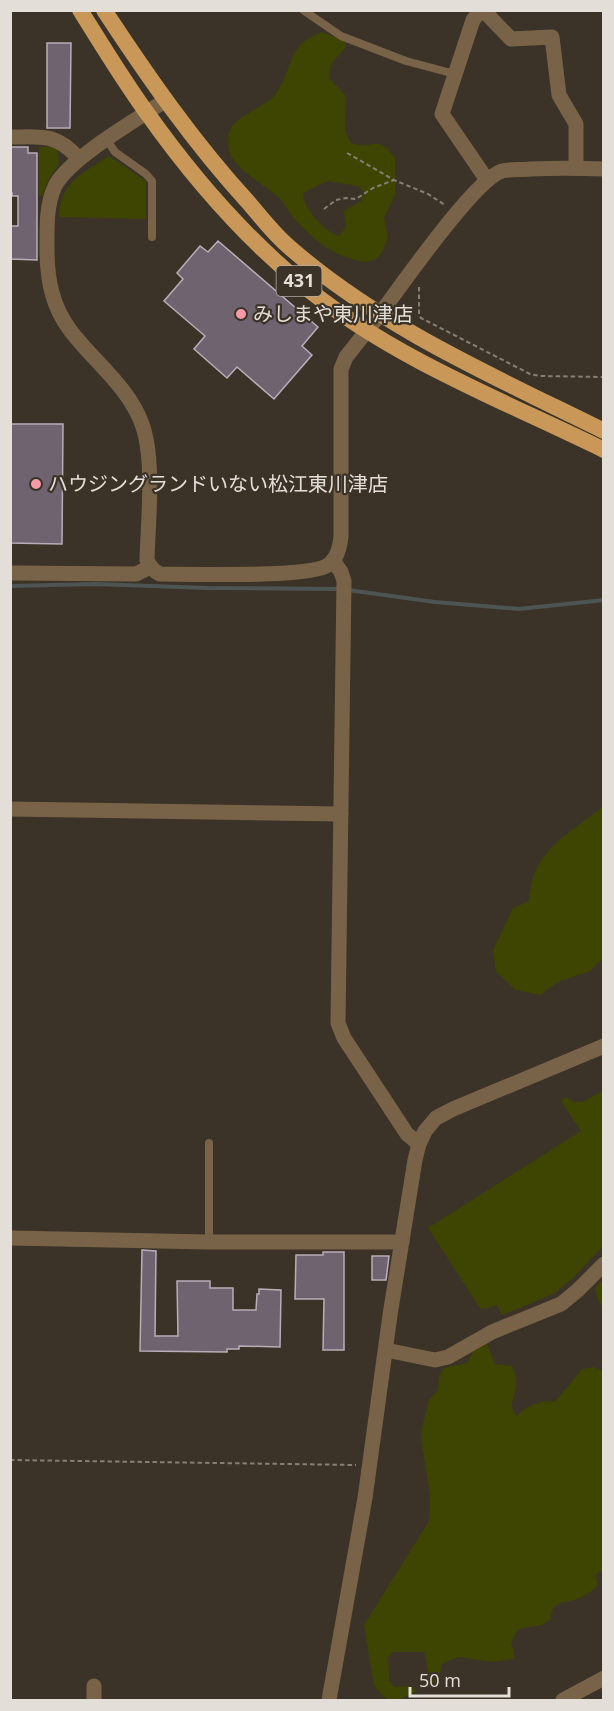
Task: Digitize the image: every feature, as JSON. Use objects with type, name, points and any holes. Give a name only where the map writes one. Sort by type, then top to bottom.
[{"type":"highway","name":"431","points":[[80,10],[147,113],[195,175],[246,233],[310,291],[403,352],[603,450]]},
{"type":"highway","name":"431","points":[[104,10],[212,162],[286,245],[380,314],[492,376],[603,431]]},
{"type":"street","points":[[487,180],[442,114],[473,20],[482,10],[511,39],[552,36],[559,95],[576,124],[576,168]]},
{"type":"street","points":[[166,100],[79,159],[63,173],[51,196],[47,218],[48,279],[57,309],[80,342],[119,385],[132,403],[141,423],[148,451],[147,560],[150,567],[160,574],[312,571],[327,567],[339,550],[342,536],[341,369],[346,357],[458,213],[487,180],[510,170],[603,169]]},
{"type":"street","points":[[10,137],[54,139],[70,149],[79,159]]},
{"type":"street","points":[[333,560],[341,572],[344,589],[339,1023],[344,1038],[407,1134],[419,1144]]},
{"type":"street","points":[[10,573],[136,574],[150,567]]},
{"type":"street","points":[[10,809],[341,814]]},
{"type":"street","points":[[330,1701],[419,1144],[436,1118],[603,1046]]},
{"type":"street","points":[[10,1238],[209,1242],[402,1242]]},
{"type":"street","points":[[386,1350],[435,1359],[448,1357],[492,1332],[561,1304],[603,1264]]},
{"type":"street","points":[[563,1701],[603,1678]]},
{"type":"lane","points":[[303,10],[341,36],[406,61],[455,74]]},
{"type":"lane","points":[[107,140],[115,152],[146,174],[152,181],[152,237]]},
{"type":"lane","points":[[209,1143],[209,1242]]},
{"type":"path","points":[[347,153],[394,180],[428,194],[458,213]]},
{"type":"path","points":[[324,209],[336,200],[356,199],[373,188],[394,180]]},
{"type":"path","points":[[414,270],[418,278],[419,315],[424,321],[536,376],[603,377]]},
{"type":"path","points":[[10,1460],[369,1465]]},
{"type":"green space","points":[[322,32],[345,41],[346,47],[331,64],[329,78],[346,96],[345,131],[351,143],[379,144],[389,150],[395,158],[395,195],[384,218],[388,238],[379,256],[371,261],[360,261],[343,256],[319,242],[293,217],[279,198],[235,162],[229,150],[228,136],[233,126],[272,98],[283,82],[297,50],[310,37]],"holes":[[[327,181],[358,186],[364,191],[361,201],[344,211],[346,226],[340,236],[322,225],[304,199],[303,193]]]},
{"type":"green space","points":[[39,147],[57,147],[59,164],[47,182],[43,196],[39,196]]},
{"type":"green space","points":[[109,156],[146,181],[146,219],[59,217],[60,205],[68,187],[82,174]]},
{"type":"green space","points":[[603,806],[603,958],[590,971],[558,982],[540,995],[516,990],[496,972],[493,950],[513,908],[529,901],[534,874],[547,853],[564,836]]},
{"type":"green space","points":[[603,1091],[603,1246],[573,1278],[555,1293],[503,1315],[497,1305],[485,1309],[480,1308],[428,1228],[581,1131],[561,1101],[565,1097],[574,1102],[582,1102]]},
{"type":"green space","points":[[603,1279],[603,1309],[595,1288]]},
{"type":"green space","points":[[487,1344],[495,1364],[512,1366],[516,1384],[512,1409],[517,1416],[534,1404],[555,1402],[582,1369],[594,1367],[603,1371],[604,1573],[600,1571],[596,1575],[598,1586],[591,1592],[556,1605],[550,1620],[542,1625],[518,1629],[511,1643],[514,1659],[492,1662],[458,1657],[442,1664],[438,1684],[431,1684],[424,1652],[393,1652],[388,1658],[389,1680],[394,1687],[411,1686],[417,1691],[404,1698],[389,1699],[374,1685],[364,1625],[429,1521],[430,1495],[421,1439],[429,1400],[438,1390],[439,1375],[444,1368],[467,1363],[474,1350]]},
{"type":"building","points":[[47,43],[71,43],[70,128],[47,128]]},
{"type":"building","points":[[11,147],[28,147],[28,153],[37,153],[37,260],[10,259],[10,226],[18,226],[18,196],[12,196],[10,193]]},
{"type":"building","name":"みしまや東川津店","points":[[218,241],[318,327],[302,346],[312,355],[274,399],[237,367],[227,378],[194,349],[205,336],[164,301],[183,279],[177,273],[200,246],[208,252]]},
{"type":"building","name":"ハウジングランドいない松江東川津店","points":[[10,424],[63,424],[62,544],[10,543]]},
{"type":"building","points":[[142,1250],[156,1251],[155,1336],[178,1336],[177,1281],[210,1281],[210,1288],[233,1288],[233,1310],[256,1310],[259,1289],[281,1290],[280,1347],[239,1346],[239,1349],[227,1349],[227,1352],[140,1351]]},
{"type":"building","points":[[323,1252],[344,1252],[344,1350],[323,1350],[324,1299],[295,1299],[296,1255],[323,1255]]},
{"type":"building","points":[[372,1256],[389,1256],[386,1280],[372,1280]]},
{"type":"waterway","points":[[10,586],[96,584],[340,589]]},
{"type":"waterway","points":[[348,590],[435,602],[519,609],[604,600]]},
{"type":"place","name":"みしまや東川津店","points":[[241,314]]},
{"type":"place","name":"ハウジングランドいない松江東川津店","points":[[36,484]]}]
